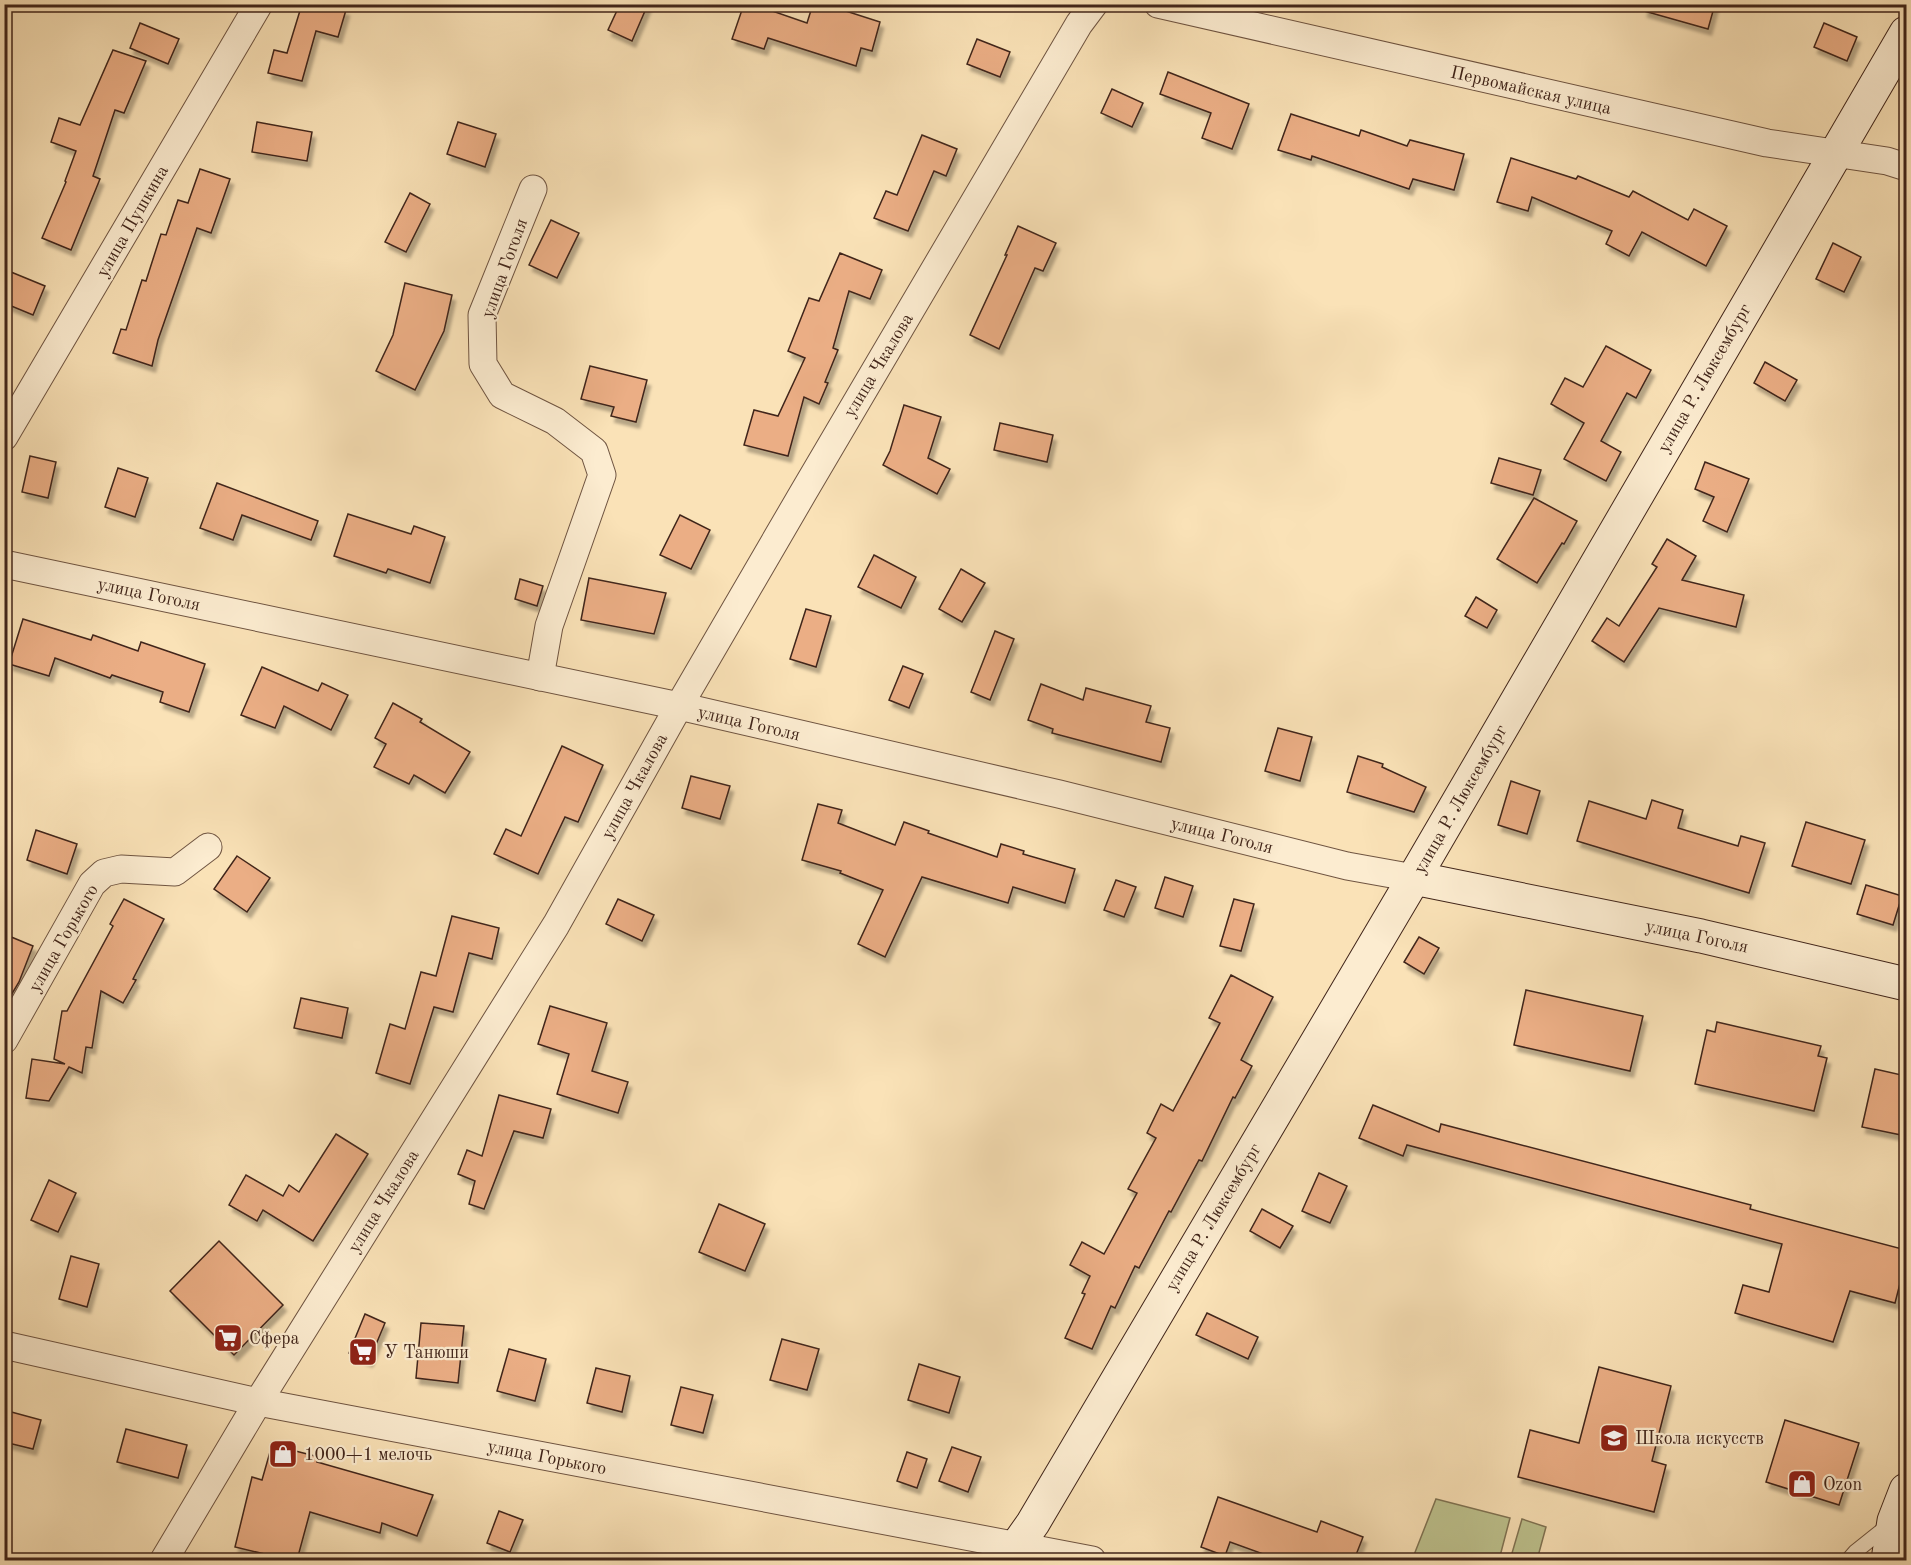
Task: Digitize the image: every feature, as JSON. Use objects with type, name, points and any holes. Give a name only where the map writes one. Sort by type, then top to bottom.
[{"type":"street","name":"улица Пушкина","points":[[4,437],[259,4]]},
{"type":"street","name":"улица Чкалова","points":[[164,1560],[258,1402],[556,925],[679,706],[1079,24],[1094,4]]},
{"type":"street","name":"Первомайская улица","points":[[1158,4],[1755,140],[1887,161],[1906,167]]},
{"type":"street","name":"улица Р. Люксембург","points":[[1011,1554],[1033,1523],[1414,878],[1906,33]]},
{"type":"street","name":"улица Гоголя","points":[[533,189],[482,315],[483,364],[502,395],[555,422],[594,452],[602,475],[549,626],[540,677]]},
{"type":"street","name":"улица Гоголя","points":[[4,564],[679,706],[1059,794],[1347,866],[1701,936],[1906,984]]},
{"type":"street","name":"улица Горького","points":[[4,1040],[92,884],[98,878],[104,873],[121,868],[175,872],[208,847]]},
{"type":"street","name":"улица Горького","points":[[4,1345],[258,1402],[1011,1554],[1092,1560]]},
{"type":"street","points":[[1888,1560],[1894,1521],[1906,1490]]},
{"type":"lane","points":[[1848,1560],[1894,1521]]},
{"type":"green space","points":[[1436,1499],[1510,1518],[1499,1560],[1412,1560]]},
{"type":"green space","points":[[1522,1519],[1546,1527],[1537,1560],[1510,1560]]},
{"type":"building","points":[[302,4],[326,4],[346,10],[338,37],[316,31],[302,81],[268,73],[274,50],[287,53]]},
{"type":"building","points":[[620,4],[648,4],[632,41],[608,30]]},
{"type":"building","points":[[744,4],[752,4],[807,23],[813,4],[824,4],[880,22],[872,51],[861,48],[856,66],[768,38],[764,49],[732,39]]},
{"type":"building","points":[[1645,4],[1715,4],[1708,29],[1644,11]]},
{"type":"building","points":[[140,23],[179,39],[168,64],[130,48]]},
{"type":"building","points":[[1824,23],[1857,37],[1847,61],[1814,47]]},
{"type":"building","points":[[977,39],[1010,52],[1000,77],[967,64]]},
{"type":"building","points":[[113,50],[146,61],[124,113],[115,110],[93,176],[100,179],[71,250],[42,238],[66,182],[76,151],[51,142],[59,118],[80,125]]},
{"type":"building","points":[[1168,72],[1249,104],[1232,149],[1202,138],[1211,113],[1160,94]]},
{"type":"building","points":[[1112,89],[1143,103],[1132,127],[1101,113]]},
{"type":"building","points":[[1291,114],[1359,136],[1361,130],[1407,146],[1410,140],[1464,154],[1454,190],[1413,179],[1409,189],[1312,156],[1311,160],[1278,150]]},
{"type":"building","points":[[257,122],[312,132],[307,161],[252,152]]},
{"type":"building","points":[[458,122],[496,134],[485,167],[447,154]]},
{"type":"building","points":[[922,135],[957,149],[946,176],[934,171],[908,231],[874,218],[886,191],[897,195]]},
{"type":"building","points":[[1511,158],[1576,179],[1578,176],[1629,197],[1633,191],[1688,220],[1694,209],[1727,226],[1706,266],[1642,232],[1629,256],[1606,244],[1612,231],[1532,197],[1528,211],[1497,202]]},
{"type":"building","points":[[200,169],[230,179],[211,233],[197,228],[158,340],[152,366],[113,353],[121,329],[126,330],[142,280],[146,281],[161,234],[166,235],[178,200],[188,203]]},
{"type":"building","points":[[410,193],[430,204],[406,252],[385,242]]},
{"type":"building","points":[[551,220],[579,233],[557,278],[529,265]]},
{"type":"building","points":[[1018,226],[1056,243],[1043,271],[1035,268],[999,349],[970,335]]},
{"type":"building","points":[[1833,243],[1861,257],[1844,292],[1816,279]]},
{"type":"building","points":[[840,253],[882,270],[870,299],[849,291],[833,348],[838,350],[819,404],[804,397],[788,456],[744,445],[754,410],[778,416],[805,358],[788,351],[809,298],[819,301]]},
{"type":"building","points":[[11,272],[45,286],[33,315],[4,303],[4,288]]},
{"type":"building","points":[[405,283],[452,295],[444,331],[415,390],[376,371],[393,335]]},
{"type":"building","points":[[1606,346],[1651,370],[1636,398],[1627,393],[1601,441],[1621,452],[1606,481],[1564,459],[1584,423],[1551,404],[1565,378],[1583,387]]},
{"type":"building","points":[[1765,362],[1797,380],[1785,401],[1754,383]]},
{"type":"building","points":[[590,366],[647,380],[636,422],[611,416],[614,407],[581,399]]},
{"type":"building","points":[[904,405],[941,417],[928,458],[950,469],[937,494],[883,465],[890,451]]},
{"type":"building","points":[[1000,423],[1053,435],[1047,462],[994,450]]},
{"type":"building","points":[[30,456],[56,462],[48,498],[22,492]]},
{"type":"building","points":[[1499,458],[1541,470],[1533,495],[1491,483]]},
{"type":"building","points":[[1705,462],[1749,479],[1727,532],[1703,521],[1714,497],[1695,489]]},
{"type":"building","points":[[118,468],[148,478],[135,517],[105,507]]},
{"type":"building","points":[[217,483],[318,521],[311,540],[242,515],[233,540],[200,528]]},
{"type":"building","points":[[1534,498],[1577,521],[1537,583],[1497,559]]},
{"type":"building","points":[[348,514],[411,534],[414,526],[445,537],[430,583],[388,569],[386,573],[334,556]]},
{"type":"building","points":[[680,515],[710,530],[691,569],[660,555]]},
{"type":"building","points":[[1667,539],[1696,556],[1682,580],[1744,595],[1736,627],[1659,608],[1624,662],[1592,641],[1607,618],[1619,626],[1657,567],[1652,564]]},
{"type":"building","points":[[874,555],[916,577],[901,608],[858,587]]},
{"type":"building","points":[[961,569],[985,583],[962,622],[939,609]]},
{"type":"building","points":[[589,578],[666,593],[654,634],[581,620]]},
{"type":"building","points":[[520,579],[543,586],[537,606],[515,599]]},
{"type":"building","points":[[1476,597],[1497,610],[1487,628],[1465,616]]},
{"type":"building","points":[[806,609],[831,616],[816,667],[790,659]]},
{"type":"building","points":[[23,619],[91,640],[93,635],[138,651],[141,642],[205,664],[189,712],[160,702],[163,692],[112,675],[110,678],[55,658],[49,676],[9,664]]},
{"type":"building","points":[[995,631],[1014,639],[990,700],[971,692]]},
{"type":"building","points":[[903,666],[923,674],[909,708],[889,700]]},
{"type":"building","points":[[262,667],[318,691],[322,683],[348,695],[331,730],[284,706],[275,728],[241,715]]},
{"type":"building","points":[[1041,684],[1083,700],[1086,688],[1151,706],[1146,722],[1170,728],[1161,762],[1052,733],[1053,729],[1028,720]]},
{"type":"building","points":[[393,703],[422,719],[420,722],[470,752],[445,793],[414,775],[409,784],[374,767],[386,744],[375,738]]},
{"type":"building","points":[[1278,728],[1312,737],[1300,781],[1265,771]]},
{"type":"building","points":[[562,746],[603,765],[578,822],[565,817],[538,874],[494,854],[506,829],[521,836]]},
{"type":"building","points":[[1358,756],[1383,764],[1382,767],[1426,787],[1414,812],[1347,792]]},
{"type":"building","points":[[691,776],[730,786],[720,819],[682,808]]},
{"type":"building","points":[[1511,781],[1540,791],[1527,834],[1498,825]]},
{"type":"building","points":[[1652,800],[1683,810],[1678,828],[1738,846],[1741,836],[1765,843],[1749,893],[1577,841],[1589,801],[1646,819]]},
{"type":"building","points":[[818,804],[842,810],[838,823],[895,845],[904,822],[929,831],[928,833],[997,857],[1001,844],[1024,851],[1023,854],[1075,869],[1065,903],[1013,887],[1008,903],[922,877],[885,957],[858,944],[883,890],[840,873],[841,871],[802,860]]},
{"type":"building","points":[[1806,822],[1865,840],[1851,884],[1792,866]]},
{"type":"building","points":[[36,830],[77,844],[67,874],[27,860]]},
{"type":"building","points":[[237,856],[270,878],[247,912],[214,889]]},
{"type":"building","points":[[1165,877],[1193,886],[1183,917],[1155,908]]},
{"type":"building","points":[[1116,880],[1136,887],[1124,917],[1104,910]]},
{"type":"building","points":[[1866,885],[1902,896],[1893,925],[1857,914]]},
{"type":"building","points":[[124,899],[164,919],[133,979],[136,980],[123,1003],[101,991],[92,1048],[86,1047],[82,1073],[69,1067],[49,1101],[26,1098],[32,1059],[65,1064],[54,1059],[62,1011],[67,1011],[113,926],[110,924]]},
{"type":"building","points":[[618,899],[654,915],[642,941],[606,924]]},
{"type":"building","points":[[1234,899],[1254,904],[1241,951],[1220,946]]},
{"type":"building","points":[[452,916],[499,928],[492,959],[469,953],[453,1012],[434,1007],[410,1084],[376,1073],[390,1024],[405,1029],[421,972],[436,976]]},
{"type":"building","points":[[4,934],[33,946],[19,982],[4,1007]]},
{"type":"building","points":[[1419,937],[1439,948],[1424,974],[1404,962]]},
{"type":"building","points":[[1231,975],[1273,997],[1241,1060],[1252,1066],[1235,1098],[1233,1097],[1202,1161],[1199,1160],[1139,1268],[1135,1266],[1115,1308],[1111,1306],[1092,1349],[1065,1338],[1085,1294],[1082,1293],[1090,1276],[1070,1265],[1082,1242],[1104,1254],[1137,1193],[1128,1189],[1156,1138],[1147,1133],[1161,1104],[1173,1111],[1220,1023],[1209,1018]]},
{"type":"building","points":[[1526,990],[1643,1016],[1630,1071],[1514,1045]]},
{"type":"building","points":[[301,998],[348,1008],[342,1038],[294,1028]]},
{"type":"building","points":[[550,1006],[607,1023],[592,1071],[628,1082],[618,1113],[557,1094],[569,1054],[538,1044]]},
{"type":"building","points":[[1717,1022],[1821,1046],[1818,1056],[1827,1058],[1814,1111],[1695,1084],[1707,1030],[1715,1032]]},
{"type":"building","points":[[1875,1069],[1906,1076],[1906,1136],[1862,1127]]},
{"type":"building","points":[[499,1095],[551,1109],[543,1138],[514,1131],[484,1209],[469,1204],[475,1181],[458,1174],[467,1150],[482,1156]]},
{"type":"building","points":[[1373,1105],[1439,1132],[1441,1124],[1751,1205],[1750,1209],[1906,1250],[1906,1260],[1895,1303],[1850,1291],[1833,1342],[1735,1313],[1743,1285],[1769,1292],[1782,1244],[1407,1145],[1403,1156],[1359,1138]]},
{"type":"building","points":[[336,1134],[368,1154],[313,1241],[263,1210],[257,1221],[229,1205],[246,1175],[283,1196],[289,1185],[299,1192]]},
{"type":"building","points":[[1319,1173],[1347,1186],[1330,1223],[1302,1211]]},
{"type":"building","points":[[49,1180],[76,1193],[58,1232],[31,1220]]},
{"type":"building","points":[[719,1204],[765,1224],[745,1271],[699,1252]]},
{"type":"building","points":[[1262,1209],[1293,1226],[1280,1248],[1250,1231]]},
{"type":"building","points":[[219,1241],[283,1305],[234,1355],[170,1291]]},
{"type":"building","points":[[71,1256],[99,1264],[87,1307],[59,1299]]},
{"type":"building","points":[[1207,1313],[1258,1337],[1248,1359],[1196,1335]]},
{"type":"building","points":[[365,1314],[385,1323],[369,1361],[349,1353]]},
{"type":"building","points":[[421,1323],[464,1326],[458,1383],[416,1378]]},
{"type":"building","points":[[782,1339],[819,1349],[807,1390],[770,1380]]},
{"type":"building","points":[[509,1349],[546,1359],[535,1401],[497,1391]]},
{"type":"building","points":[[919,1364],[960,1377],[949,1413],[908,1400]]},
{"type":"building","name":"Школа искусств","points":[[1599,1367],[1671,1386],[1652,1461],[1666,1465],[1654,1512],[1518,1477],[1530,1430],[1579,1443]]},
{"type":"building","points":[[596,1368],[630,1376],[622,1412],[587,1403]]},
{"type":"building","points":[[681,1387],[713,1395],[703,1433],[671,1425]]},
{"type":"building","points":[[4,1410],[41,1420],[33,1449],[4,1442]]},
{"type":"building","points":[[1785,1420],[1859,1443],[1839,1505],[1766,1482]]},
{"type":"building","points":[[126,1429],[187,1445],[178,1478],[117,1462]]},
{"type":"building","points":[[272,1445],[319,1457],[317,1462],[433,1495],[417,1536],[382,1523],[380,1533],[310,1512],[297,1560],[235,1547],[252,1477],[262,1480]]},
{"type":"building","points":[[952,1447],[981,1457],[968,1492],[939,1481]]},
{"type":"building","points":[[907,1452],[927,1459],[917,1488],[897,1481]]},
{"type":"building","points":[[1218,1497],[1317,1532],[1321,1521],[1363,1537],[1354,1560],[1280,1560],[1230,1542],[1225,1556],[1201,1547]]},
{"type":"building","points":[[499,1511],[523,1520],[510,1552],[487,1543]]},
{"type":"place","name":"Сфера","points":[[228,1338]]},
{"type":"place","name":"У Танюши","points":[[363,1352]]},
{"type":"place","name":"Школа искусств","points":[[1614,1438]]},
{"type":"place","name":"1000+1 мелочь","points":[[283,1454]]},
{"type":"place","name":"Ozon","points":[[1802,1484]]}]
